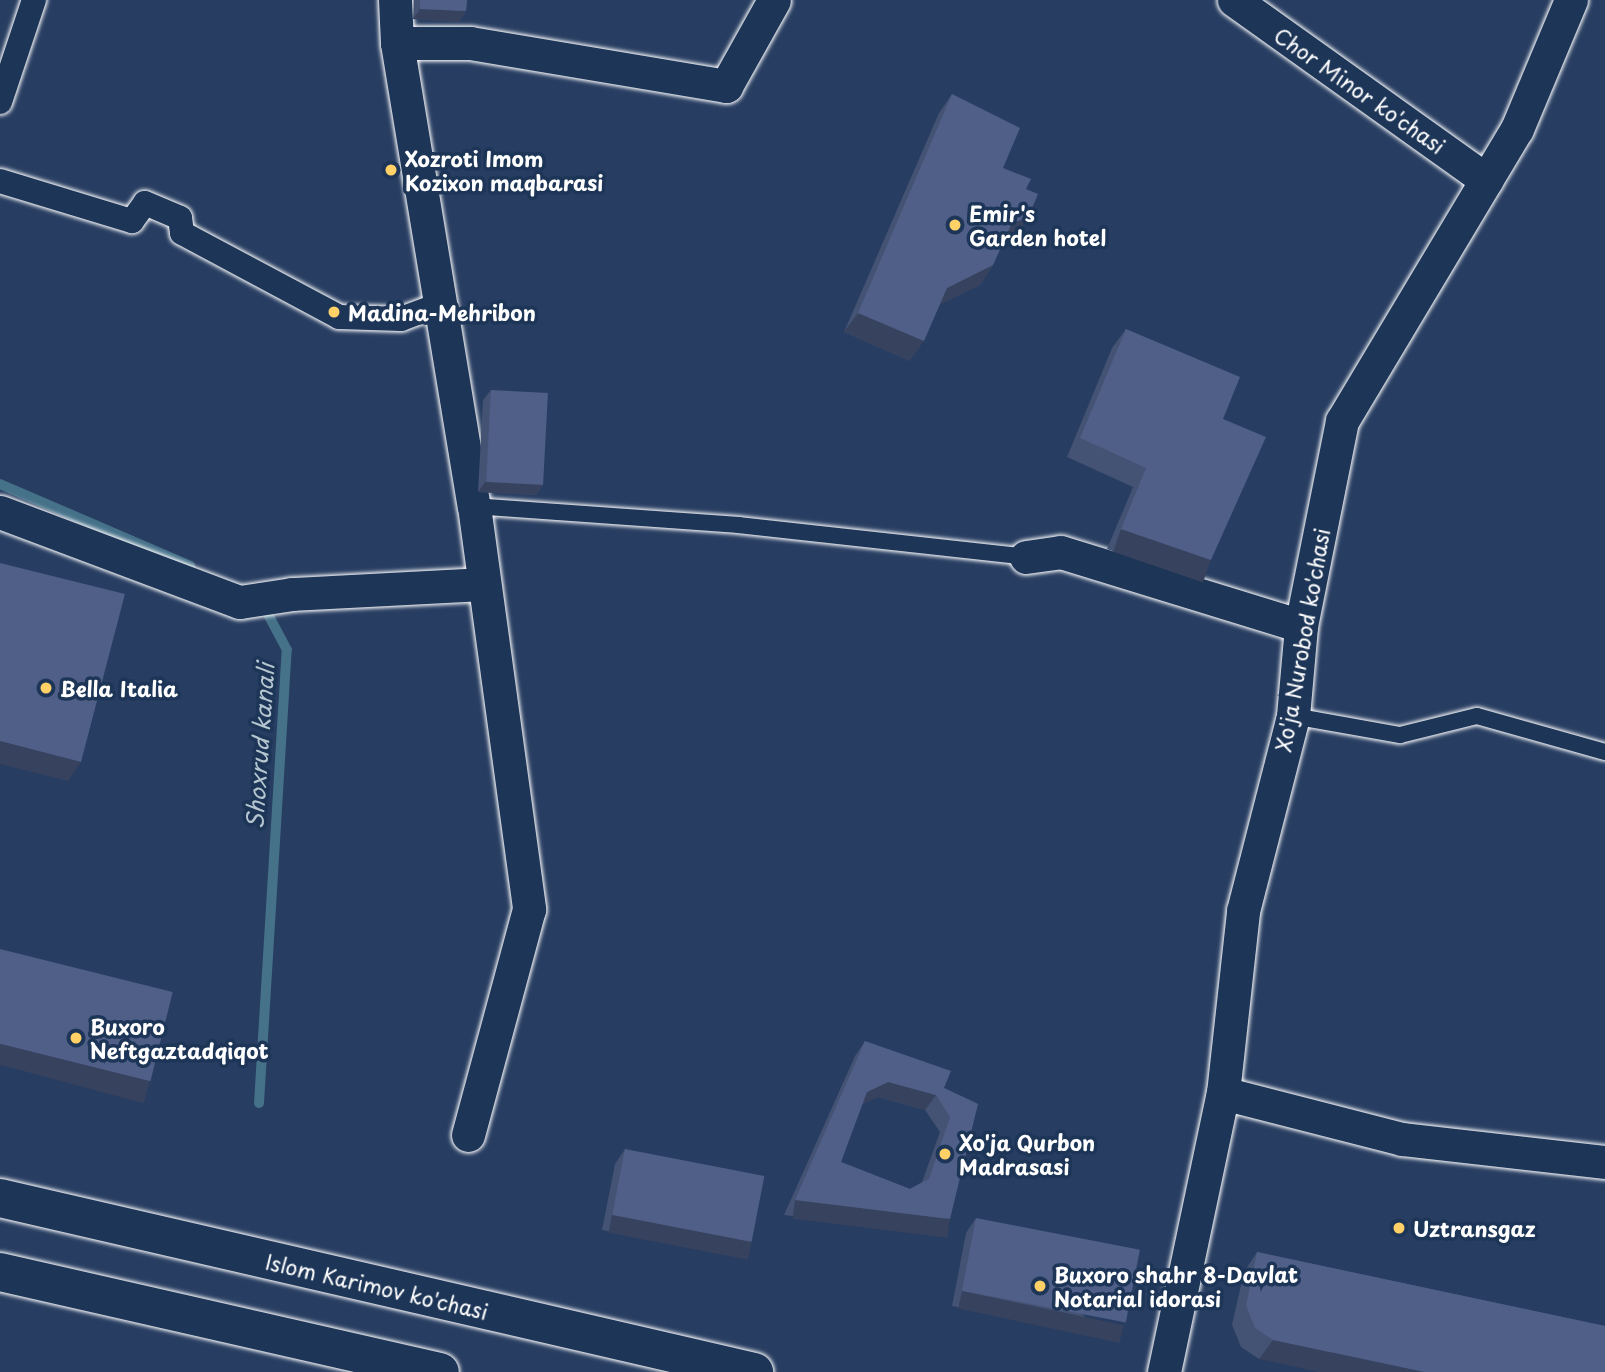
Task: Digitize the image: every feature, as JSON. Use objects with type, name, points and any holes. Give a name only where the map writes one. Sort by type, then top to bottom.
[{"type":"main road","name":"Islom Karimov ko'chasi","points":[[0,1198],[754,1372]]},
{"type":"main road","points":[[0,1272],[440,1372]]},
{"type":"street","points":[[0,103],[34,0]]},
{"type":"street","points":[[395,0],[397,43],[474,506],[482,584],[529,909],[468,1135]]},
{"type":"street","points":[[397,43],[470,43],[726,86],[774,0]]},
{"type":"street","name":"Chor Minor ko'chasi","points":[[1234,0],[1486,180]]},
{"type":"street","name":"Xo'ja Nurobod ko'chasi","points":[[1164,1372],[1223,1093],[1243,911],[1293,716],[1301,626],[1342,421],[1517,129],[1571,0]]},
{"type":"street","points":[[0,181],[132,220],[145,203],[180,218],[182,233],[339,317],[401,319],[441,304]]},
{"type":"street","points":[[0,512],[240,602],[292,594],[482,584]]},
{"type":"street","points":[[1026,557],[1061,552],[1301,626]]},
{"type":"street","points":[[1223,1093],[1402,1139],[1605,1162]]},
{"type":"lane","points":[[474,506],[737,525],[1026,557]]},
{"type":"lane","points":[[1293,716],[1400,735],[1477,716],[1605,752]]},
{"type":"building","points":[[420,0],[467,0],[466,11],[420,9]]},
{"type":"building","name":"Emir's Garden hotel","points":[[952,94],[1020,128],[1003,168],[1031,179],[1026,189],[1038,194],[1028,218],[1012,223],[993,265],[947,288],[924,341],[858,313]]},
{"type":"building","points":[[1126,329],[1240,377],[1223,419],[1266,437],[1211,560],[1121,529],[1146,468],[1080,438]]},
{"type":"building","points":[[491,390],[548,393],[543,485],[486,482]]},
{"type":"building","name":"Bella Italia","points":[[0,563],[125,594],[81,762],[0,741]]},
{"type":"building","name":"Buxoro Neftgaztadqiqot","points":[[0,949],[173,992],[150,1081],[0,1044]]},
{"type":"building","name":"Xo'ja Qurbon Madrasasi","points":[[865,1041],[951,1071],[944,1088],[978,1104],[950,1219],[795,1200]],"holes":[[[888,1082],[936,1095],[950,1117],[929,1179],[910,1189],[841,1162],[867,1092]]]},
{"type":"building","points":[[625,1149],[764,1176],[752,1242],[612,1215]]},
{"type":"building","name":"Buxoro shahr 8-Davlat Notarial idorasi","points":[[976,1218],[1140,1250],[1126,1323],[962,1291]]},
{"type":"building","points":[[1257,1252],[1605,1326],[1605,1372],[1424,1372],[1273,1340],[1255,1328],[1246,1306]]},
{"type":"waterway","name":"Shoxrud kanali","points":[[0,484],[190,566]]},
{"type":"waterway","name":"Shoxrud kanali","points":[[259,1103],[287,650],[262,603]]},
{"type":"place","name":"Xozroti Imom Kozixon maqbarasi","points":[[391,170]]},
{"type":"place","name":"Emir's Garden hotel","points":[[955,225]]},
{"type":"place","name":"Madina-Mehribon","points":[[334,312]]},
{"type":"place","name":"Bella Italia","points":[[46,688]]},
{"type":"place","name":"Buxoro Neftgaztadqiqot","points":[[76,1038]]},
{"type":"place","name":"Xo'ja Qurbon Madrasasi","points":[[945,1154]]},
{"type":"place","name":"Uztransgaz","points":[[1399,1228]]},
{"type":"place","name":"Buxoro shahr 8-Davlat Notarial idorasi","points":[[1040,1286]]}]
